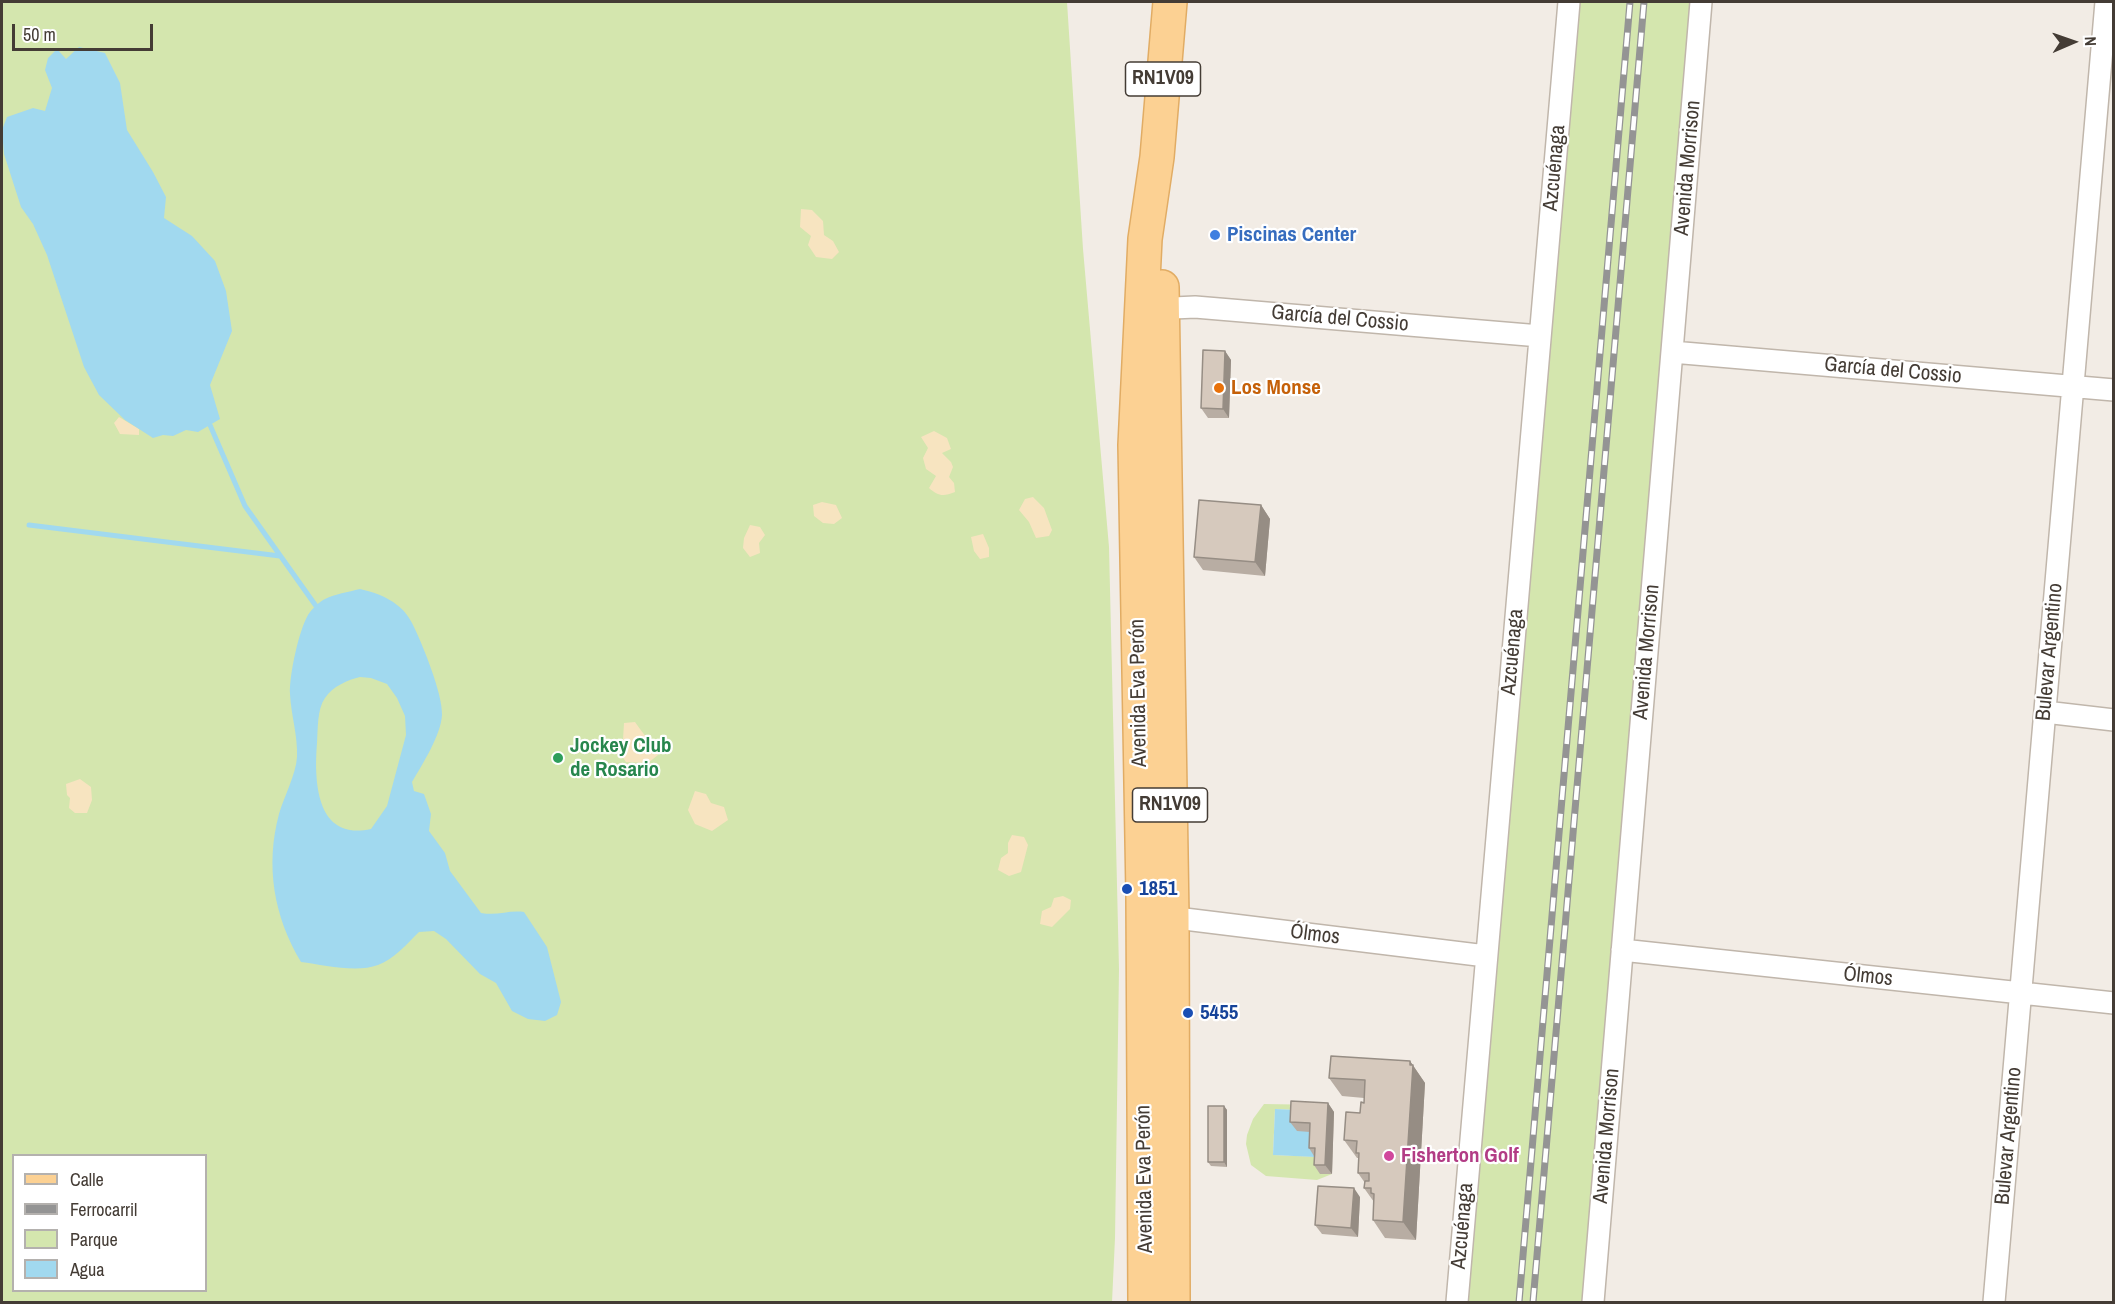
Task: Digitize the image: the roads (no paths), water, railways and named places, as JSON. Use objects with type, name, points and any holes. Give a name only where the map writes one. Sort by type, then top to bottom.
[{"type":"main road","name":"Avenida Eva Perón","points":[[1170,2],[1157,157],[1151,309],[1157,916],[1173,1302]]},
{"type":"main road","name":"Avenida Eva Perón","points":[[1145,1302],[1157,916]]},
{"type":"street","name":"Azcuénaga","points":[[1457,1302],[1569,2]]},
{"type":"street","name":"Avenida Morrison","points":[[1593,1302],[1701,2]]},
{"type":"street","name":"Bulevar Argentino","points":[[1994,1302],[2106,2]]},
{"type":"street","name":"García del Cossio","points":[[1151,309],[1195,307],[1540,336]]},
{"type":"street","name":"García del Cossio","points":[[1672,352],[2114,390]]},
{"type":"street","points":[[2045,712],[2114,720]]},
{"type":"street","name":"Ólmos","points":[[1157,916],[1486,957]]},
{"type":"street","name":"Ólmos","points":[[1622,950],[2114,1003]]},
{"type":"water","points":[[79,47],[105,53],[120,83],[127,130],[166,197],[164,218],[192,236],[215,261],[226,291],[232,331],[210,385],[220,419],[198,432],[186,430],[173,436],[163,435],[153,438],[125,420],[99,395],[84,367],[47,255],[33,224],[21,207],[4,154],[2,130],[7,117],[33,108],[45,111],[52,88],[45,70],[48,58],[57,49],[66,59]]},
{"type":"water","points":[[360,589],[384,597],[406,613],[426,655],[436,682],[442,715],[435,741],[412,782],[414,791],[424,794],[431,814],[429,831],[445,853],[450,871],[481,913],[524,912],[547,947],[561,1002],[557,1015],[545,1021],[528,1019],[512,1011],[496,983],[480,974],[446,939],[434,931],[419,932],[400,951],[378,965],[340,968],[301,962],[284,927],[275,891],[273,853],[279,814],[297,757],[290,686],[298,642],[308,615],[318,604],[337,594]],"holes":[[[355,678],[371,678],[387,684],[397,698],[405,716],[406,735],[387,806],[371,829],[353,830],[339,826],[329,817],[322,805],[316,775],[318,719],[322,703],[332,690]]]},
{"type":"water","points":[[1275,1109],[1298,1110],[1316,1132],[1315,1157],[1273,1155]]},
{"type":"waterway","points":[[210,425],[245,506],[316,606]]},
{"type":"waterway","points":[[29,525],[280,556]]},
{"type":"railway","points":[[1519,1302],[1630,2]]},
{"type":"railway","points":[[1533,1302],[1644,2]]},
{"type":"place","name":"Piscinas Center","points":[[1215,235]]},
{"type":"place","name":"Los Monse","points":[[1219,388]]},
{"type":"place","name":"Jockey Club de Rosario","points":[[558,758]]},
{"type":"place","name":"1851","points":[[1127,889]]},
{"type":"place","name":"5455","points":[[1188,1013]]},
{"type":"place","name":"Fisherton Golf","points":[[1389,1156]]}]
